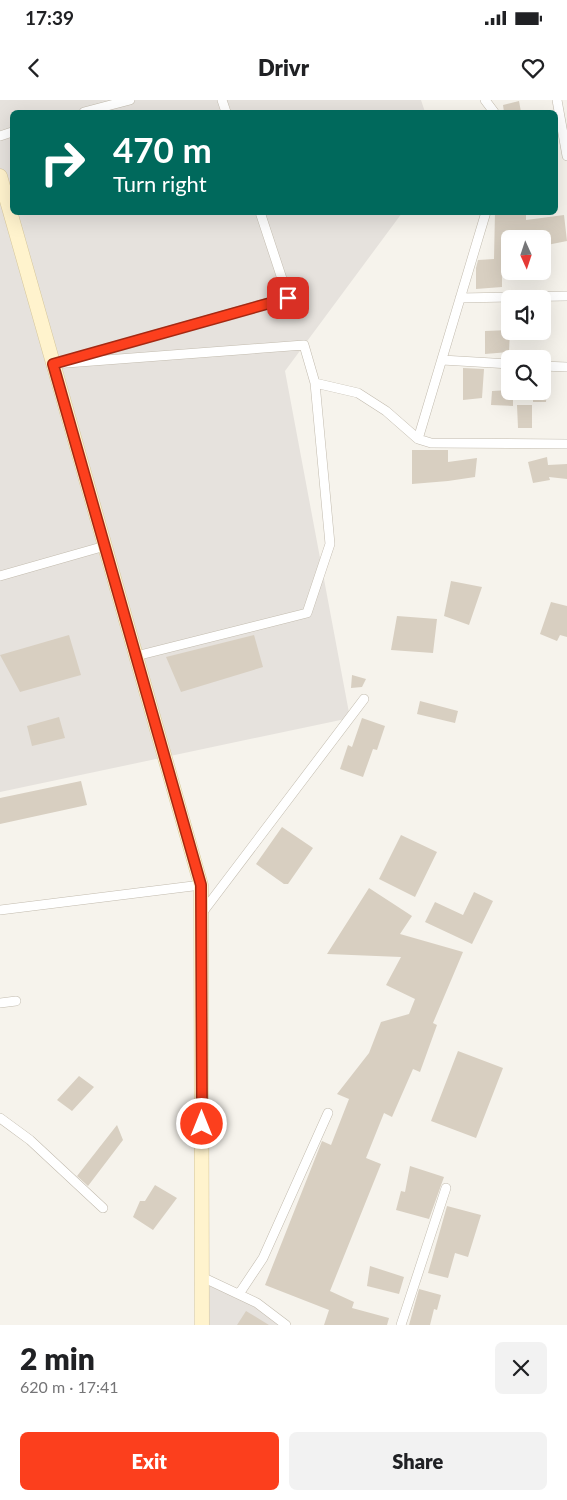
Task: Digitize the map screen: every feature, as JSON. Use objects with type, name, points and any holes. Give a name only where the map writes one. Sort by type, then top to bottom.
[{"type":"main road","points":[[0,176],[10,211]]},
{"type":"main road","points":[[11,215],[201,885],[202,1325]]},
{"type":"street","points":[[92,110],[130,100]]},
{"type":"street","points":[[484,100],[492,110]]},
{"type":"street","points":[[558,129],[567,156]]},
{"type":"street","points":[[53,364],[288,298],[261,215]]},
{"type":"street","points":[[418,439],[485,215]]},
{"type":"street","points":[[460,298],[567,296]]},
{"type":"street","points":[[53,364],[304,345],[315,383],[330,544],[307,613],[136,656]]},
{"type":"street","points":[[442,360],[501,363]]},
{"type":"street","points":[[551,366],[567,367]]},
{"type":"street","points":[[315,383],[358,393],[386,411],[418,439],[431,442],[567,444]]},
{"type":"street","points":[[0,576],[105,546]]},
{"type":"street","points":[[202,913],[364,699]]},
{"type":"street","points":[[0,910],[201,885]]},
{"type":"street","points":[[0,1004],[16,1001]]},
{"type":"street","points":[[240,1294],[263,1258],[328,1113]]},
{"type":"street","points":[[0,1118],[30,1140],[103,1208]]},
{"type":"street","points":[[401,1325],[446,1188]]},
{"type":"street","points":[[202,1277],[257,1302],[286,1325]]},
{"type":"shaded area","points":[[0,100],[421,100],[424,110],[10,110],[10,215],[401,215],[285,371],[350,718],[0,792]]},
{"type":"shaded area","points":[[202,1277],[257,1303],[286,1325],[202,1325]]},
{"type":"building","points":[[519,101],[521,110],[504,110],[503,105]]},
{"type":"building","points":[[495,215],[526,215],[526,220],[564,215],[567,241],[551,244],[551,230],[501,230],[502,287],[476,289],[478,260],[494,259]]},
{"type":"building","points":[[501,330],[501,340],[510,340],[509,350],[485,354],[485,331]]},
{"type":"building","points":[[463,368],[484,369],[482,398],[463,400]]},
{"type":"building","points":[[501,390],[501,400],[513,400],[513,406],[491,405],[492,391]]},
{"type":"building","points":[[533,400],[546,400],[546,402],[533,402]]},
{"type":"building","points":[[517,405],[532,405],[532,428],[518,428]]},
{"type":"building","points":[[412,450],[448,450],[448,462],[477,458],[475,477],[412,484]]},
{"type":"building","points":[[547,457],[548,465],[567,464],[567,479],[549,477],[550,480],[533,483],[528,462]]},
{"type":"building","points":[[451,581],[482,587],[469,625],[444,616]]},
{"type":"building","points":[[551,602],[567,606],[567,637],[560,635],[557,641],[540,634]]},
{"type":"building","points":[[397,616],[437,619],[433,653],[391,650]]},
{"type":"building","points":[[69,635],[81,675],[20,692],[0,655]]},
{"type":"building","points":[[254,635],[263,667],[181,692],[166,657]]},
{"type":"building","points":[[352,675],[366,679],[362,687],[351,688]]},
{"type":"building","points":[[420,701],[458,711],[455,723],[417,714]]},
{"type":"building","points":[[59,717],[65,738],[32,746],[27,726]]},
{"type":"building","points":[[362,718],[385,726],[377,750],[373,749],[363,777],[340,769],[348,745],[352,747]]},
{"type":"building","points":[[81,781],[87,805],[0,824],[0,798]]},
{"type":"building","points":[[282,827],[313,848],[288,884],[284,884],[256,864]]},
{"type":"building","points":[[401,835],[437,852],[415,897],[379,879]]},
{"type":"building","points":[[369,888],[412,916],[400,934],[463,952],[433,1023],[437,1025],[420,1072],[413,1069],[392,1117],[384,1113],[366,1158],[381,1164],[330,1291],[354,1302],[352,1308],[389,1318],[387,1325],[324,1325],[329,1310],[265,1285],[322,1141],[331,1145],[349,1099],[337,1094],[369,1053],[381,1022],[409,1014],[415,999],[386,985],[401,957],[327,954]]},
{"type":"building","points":[[474,892],[493,901],[472,944],[425,922],[435,902],[463,915]]},
{"type":"building","points":[[458,1051],[503,1068],[476,1138],[431,1121]]},
{"type":"building","points":[[79,1076],[94,1087],[72,1111],[57,1100]]},
{"type":"building","points":[[117,1125],[123,1140],[88,1186],[77,1176]]},
{"type":"building","points":[[410,1166],[444,1177],[429,1219],[396,1210],[401,1191],[405,1192]]},
{"type":"building","points":[[155,1185],[177,1198],[153,1230],[133,1217],[140,1201],[145,1201]]},
{"type":"building","points":[[447,1206],[481,1215],[468,1257],[455,1253],[448,1278],[428,1273]]},
{"type":"building","points":[[370,1266],[404,1277],[399,1294],[367,1286]]},
{"type":"building","points":[[419,1289],[441,1295],[437,1310],[434,1309],[430,1325],[409,1325]]},
{"type":"building","points":[[246,1311],[269,1325],[237,1325]]},
{"type":"route","points":[[202,1124],[201,885],[53,364],[288,298]]}]
